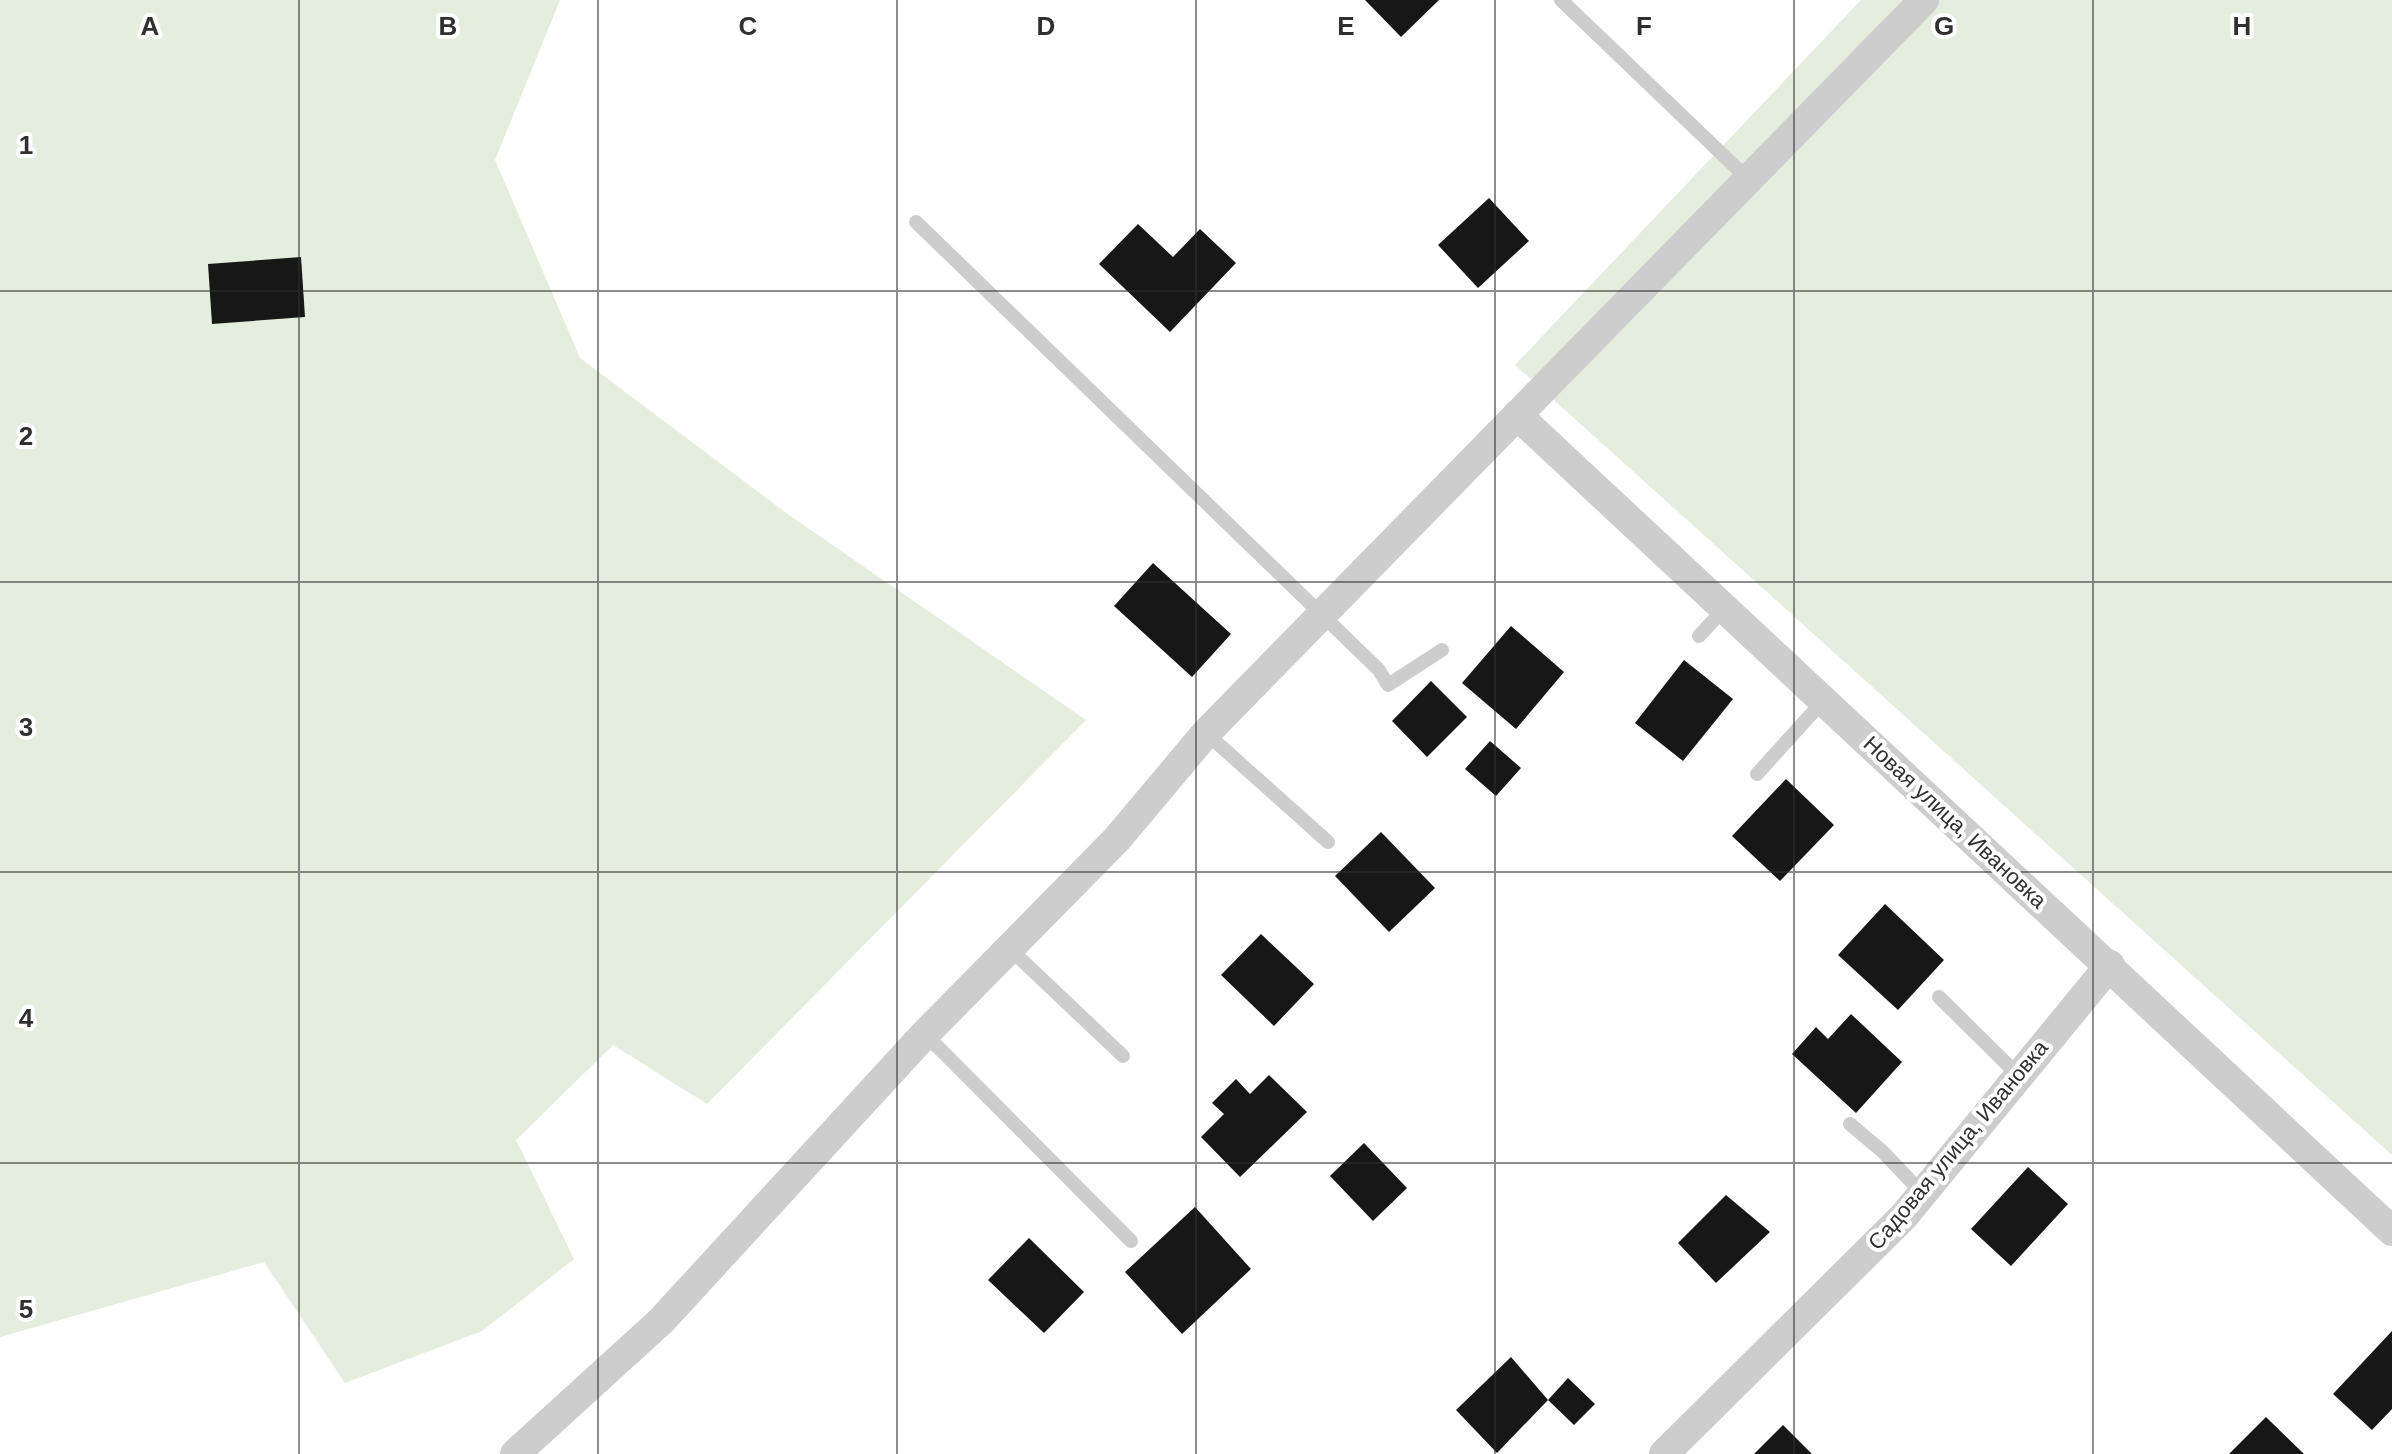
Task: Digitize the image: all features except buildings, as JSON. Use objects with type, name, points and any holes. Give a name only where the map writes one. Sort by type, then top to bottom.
[{"type":"street","points":[[515,1454],[661,1321],[925,1034],[1117,839],[1206,733],[1924,0]]},
{"type":"street","name":"Новая улица, Ивановка","points":[[1517,415],[2392,1231]]},
{"type":"street","name":"Садовая улица, Ивановка","points":[[1664,1454],[1893,1227],[2110,965]]},
{"type":"lane","points":[[1561,0],[1748,179]]},
{"type":"lane","points":[[916,222],[1379,670],[1388,685],[1442,650]]},
{"type":"lane","points":[[1699,636],[1725,608]]},
{"type":"lane","points":[[1757,774],[1824,700]]},
{"type":"lane","points":[[1206,733],[1328,842]]},
{"type":"lane","points":[[1009,948],[1123,1056]]},
{"type":"lane","points":[[1939,997],[2019,1076]]},
{"type":"lane","points":[[925,1034],[1131,1241]]},
{"type":"lane","points":[[1850,1124],[1883,1152],[1923,1194]]},
{"type":"green space","points":[[0,0],[560,0],[495,160],[580,358],[789,515],[1086,720],[707,1104],[613,1045],[516,1140],[574,1259],[482,1331],[345,1383],[264,1262],[0,1337]]},
{"type":"green space","points":[[1861,0],[2392,0],[2392,1155],[1515,365]]}]
